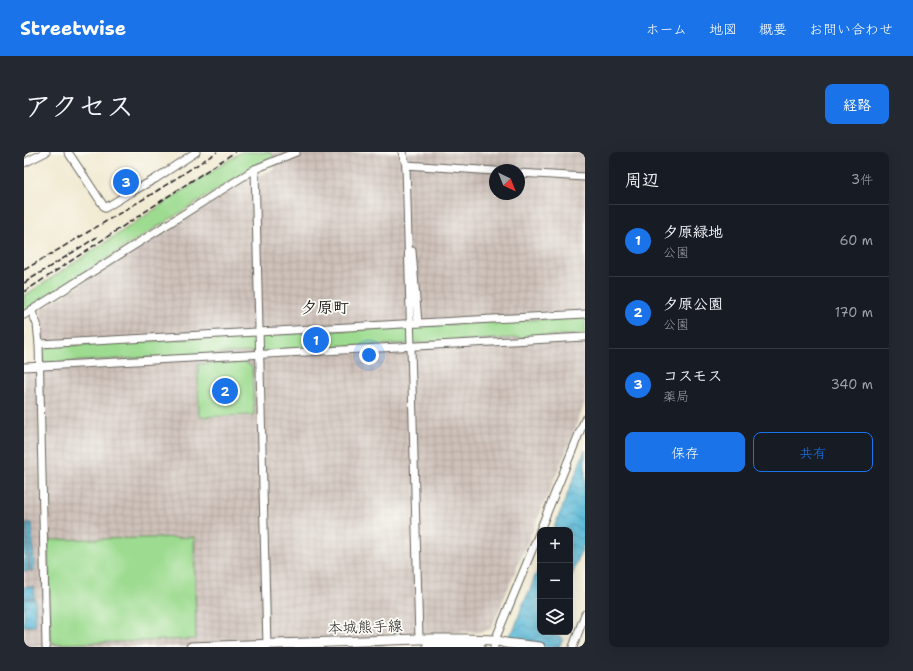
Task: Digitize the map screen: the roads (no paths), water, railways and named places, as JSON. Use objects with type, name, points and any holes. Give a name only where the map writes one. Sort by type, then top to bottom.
[{"type":"main road","name":"本城熊手線","points":[[191,647],[267,646],[419,639],[465,639],[495,644],[505,643],[540,647]]},
{"type":"main road","name":"本城熊手線","points":[[351,647],[420,645],[480,647]]},
{"type":"street","points":[[24,163],[46,152]]},
{"type":"street","points":[[68,152],[105,208],[155,179],[196,152]]},
{"type":"street","points":[[24,315],[255,170],[296,152]]},
{"type":"street","points":[[402,152],[406,165],[418,323]]},
{"type":"street","points":[[406,165],[489,171]]},
{"type":"street","points":[[406,165],[419,639]]},
{"type":"street","points":[[255,170],[267,646]]},
{"type":"street","points":[[525,172],[585,177]]},
{"type":"street","points":[[31,310],[37,324],[39,344],[46,647]]},
{"type":"street","points":[[39,344],[585,314]]},
{"type":"street","points":[[24,368],[585,337]]},
{"type":"street","points":[[541,527],[585,419]]},
{"type":"street","points":[[495,644],[537,538]]},
{"type":"street","points":[[573,647],[585,614]]},
{"type":"water","points":[[585,450],[585,541],[573,573],[573,527],[554,527]]},
{"type":"water","points":[[24,523],[26,523],[28,571],[24,571]]},
{"type":"water","points":[[28,523],[32,523],[34,571],[30,571]]},
{"type":"water","points":[[537,571],[537,635],[555,635],[563,639],[559,647],[504,647],[510,633],[515,627],[522,606]]},
{"type":"water","points":[[24,587],[34,587],[34,598],[24,598]]},
{"type":"water","points":[[24,599],[35,599],[35,626],[24,626]]},
{"type":"railway","points":[[24,270],[152,194],[217,152]]},
{"type":"railway","points":[[24,292],[235,152]]},
{"type":"railway","points":[[24,283],[97,237]]},
{"type":"place","name":"コスモス","points":[[126,182]]},
{"type":"place","name":"夕原緑地","points":[[316,340]]},
{"type":"place","name":"夕原公園","points":[[225,391]]},
{"type":"district","name":"夕原町","points":[[325,307]]}]
